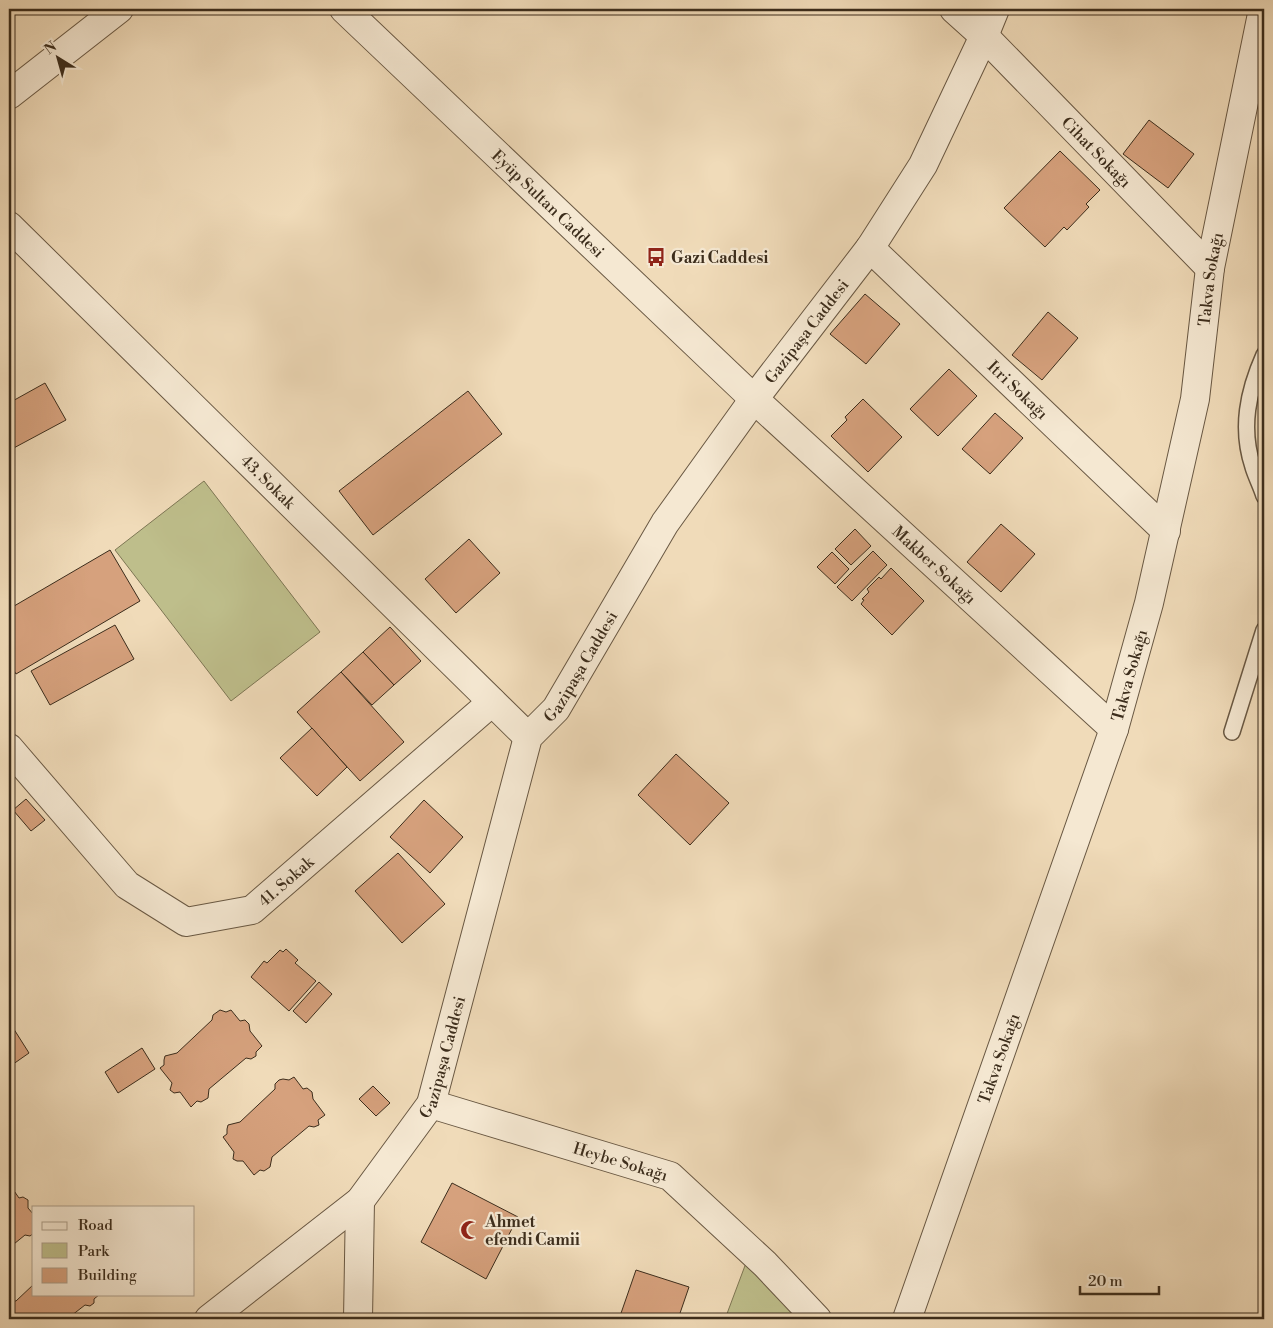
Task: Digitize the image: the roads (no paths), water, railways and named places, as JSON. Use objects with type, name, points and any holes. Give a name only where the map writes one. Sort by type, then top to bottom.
[{"type":"street","points":[[9,95],[119,9]]},
{"type":"street","name":"Eyüp Sultan Caddesi","points":[[344,9],[754,399]]},
{"type":"street","name":"Cihat Sokağı","points":[[954,9],[984,36],[1210,268]]},
{"type":"street","name":"Gazipaşa Caddesi","points":[[209,1319],[360,1201],[431,1104],[528,737],[556,708],[665,524],[754,399],[870,248],[923,165],[995,9]]},
{"type":"street","name":"Takva Sokağı","points":[[907,1319],[1114,729],[1166,531],[1195,399],[1210,268],[1263,9]]},
{"type":"street","name":"43. Sokak","points":[[9,226],[528,737]]},
{"type":"street","name":"Itri Sokağı","points":[[870,248],[1166,531]]},
{"type":"street","name":"Makber Sokağı","points":[[754,399],[1114,729]]},
{"type":"street","name":"41. Sokak","points":[[9,748],[127,885],[186,922],[252,910],[492,702]]},
{"type":"street","name":"Heybe Sokağı","points":[[431,1104],[670,1176],[765,1264],[817,1319]]},
{"type":"street","points":[[358,1319],[360,1201]]},
{"type":"lane","points":[[1264,355],[1250,389],[1246,426],[1253,468],[1264,496]]},
{"type":"lane","points":[[1232,732],[1264,630]]},
{"type":"place","name":"Gazi Caddesi","points":[[656,257]]},
{"type":"place","name":"Ahmet efendi Camii","points":[[470,1230]]}]
